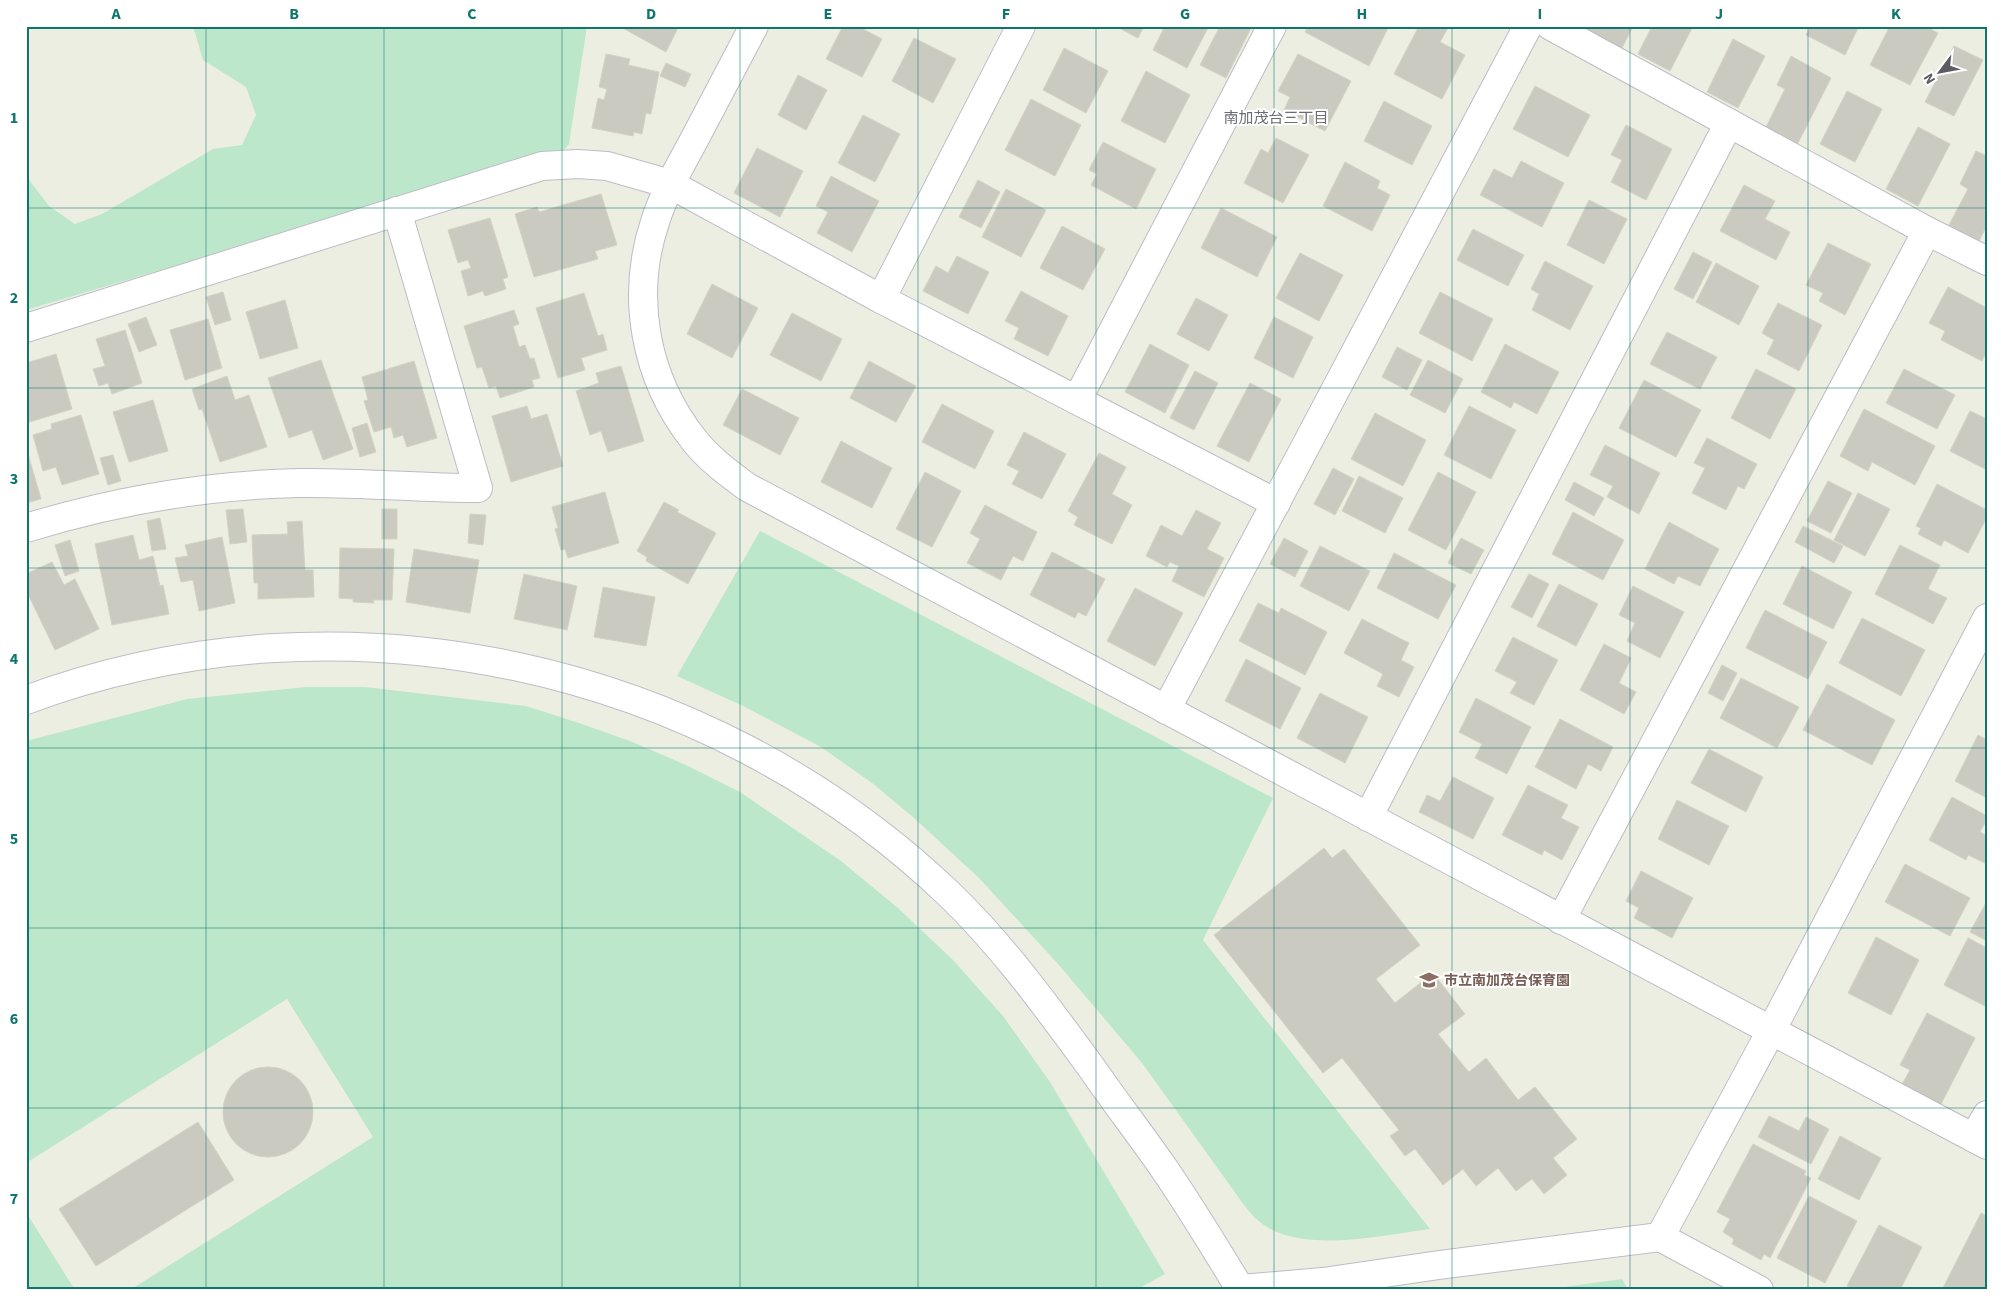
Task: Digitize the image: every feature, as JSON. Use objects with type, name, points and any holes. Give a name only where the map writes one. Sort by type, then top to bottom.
[{"type":"street","points":[[754,26],[670,184],[655,222],[644,267],[642,298],[644,330],[652,361],[663,390],[677,416],[694,440],[719,466],[747,488],[1771,1031],[1983,1132]]},
{"type":"street","points":[[880,299],[1021,26]]},
{"type":"street","points":[[1077,400],[1272,26]]},
{"type":"street","points":[[1166,710],[1528,26]]},
{"type":"street","points":[[1551,26],[1927,231],[1987,261]]},
{"type":"street","points":[[1368,817],[1729,123]]},
{"type":"street","points":[[26,328],[542,166],[578,164],[606,166],[670,184],[880,299],[1276,503]]},
{"type":"street","points":[[26,528],[131,502],[228,488],[298,483],[367,483],[436,488],[478,488],[397,211]]},
{"type":"street","points":[[1561,920],[1927,231]]},
{"type":"street","points":[[1660,1237],[1771,1031],[1987,618]]},
{"type":"street","points":[[26,700],[56,689],[124,670],[194,656],[264,648],[326,646],[406,649],[493,660],[578,681],[646,704],[712,732],[776,766],[837,804],[894,847],[942,888],[992,940],[1044,1002],[1166,1172],[1241,1290],[1323,1282],[1439,1264],[1660,1237],[1759,1290]]},
{"type":"green space","points":[[193,26],[587,26],[569,144],[564,150],[26,310],[26,176],[49,206],[75,224],[102,214],[213,149],[242,145],[256,115],[246,87],[203,60]]},
{"type":"green space","points":[[760,531],[1273,798],[1203,940],[1430,1229],[1366,1238],[1319,1240],[1296,1238],[1277,1232],[1260,1222],[1244,1205],[1142,1063],[1058,964],[979,878],[914,818],[872,783],[821,747],[743,706],[677,676]]},
{"type":"green space","points":[[306,687],[365,687],[526,706],[579,723],[630,741],[686,765],[740,792],[841,861],[898,908],[953,960],[1003,1016],[1050,1082],[1165,1274],[1136,1290],[130,1290],[373,1137],[287,999],[26,1163],[26,741],[187,699]]},
{"type":"green space","points":[[26,1212],[75,1290],[26,1290]]},
{"type":"green space","points":[[1622,1279],[1628,1290],[1542,1290]]},
{"type":"building","points":[[619,26],[679,26],[666,52]]},
{"type":"building","points":[[843,26],[857,26],[882,39],[862,77],[826,59]]},
{"type":"building","points":[[1115,26],[1144,26],[1138,38]]},
{"type":"building","points":[[1165,26],[1209,26],[1187,68],[1153,50]]},
{"type":"building","points":[[1220,26],[1252,26],[1226,78],[1200,65]]},
{"type":"building","points":[[1308,26],[1384,26],[1388,28],[1369,66],[1305,32]]},
{"type":"building","points":[[1419,26],[1449,26],[1440,42],[1465,55],[1442,99],[1394,74]]},
{"type":"building","points":[[1571,26],[1633,26],[1620,52]]},
{"type":"building","points":[[1652,26],[1693,26],[1670,71],[1638,54]]},
{"type":"building","points":[[1811,26],[1859,26],[1845,55],[1806,35]]},
{"type":"building","points":[[1890,26],[1925,26],[1938,33],[1910,85],[1870,65]]},
{"type":"building","points":[[914,38],[956,59],[933,103],[892,81]]},
{"type":"building","points":[[1733,39],[1765,56],[1738,108],[1707,92]]},
{"type":"building","points":[[1954,46],[1983,60],[1954,116],[1925,102]]},
{"type":"building","points":[[1064,48],[1108,71],[1086,113],[1043,90]]},
{"type":"building","points":[[606,54],[630,59],[628,65],[659,72],[651,114],[646,113],[642,134],[634,132],[633,136],[592,128],[598,98],[604,100],[607,89],[599,87]]},
{"type":"building","points":[[1298,54],[1351,81],[1325,131],[1284,110],[1290,97],[1278,91]]},
{"type":"building","points":[[1791,56],[1831,78],[1797,145],[1765,129],[1785,89],[1777,85]]},
{"type":"building","points":[[666,63],[691,74],[685,87],[660,76]]},
{"type":"building","points":[[1146,71],[1190,95],[1165,143],[1121,121]]},
{"type":"building","points":[[798,75],[827,90],[806,130],[778,115]]},
{"type":"building","points":[[1535,86],[1590,115],[1568,157],[1513,129]]},
{"type":"building","points":[[1847,91],[1882,109],[1855,162],[1820,144]]},
{"type":"building","points":[[1031,99],[1081,125],[1055,176],[1005,150]]},
{"type":"building","points":[[1384,101],[1432,126],[1412,165],[1364,141]]},
{"type":"building","points":[[863,115],[900,134],[875,182],[838,163]]},
{"type":"building","points":[[1626,125],[1672,149],[1646,200],[1611,182],[1622,160],[1611,155]]},
{"type":"building","points":[[1918,127],[1950,144],[1918,206],[1886,189]]},
{"type":"building","points":[[1276,138],[1309,155],[1283,203],[1244,183],[1261,149],[1268,153]]},
{"type":"building","points":[[1103,142],[1156,169],[1136,209],[1091,185],[1097,174],[1089,170]]},
{"type":"building","points":[[757,148],[803,171],[780,217],[734,193]]},
{"type":"building","points":[[1976,151],[1987,156],[1987,225],[1979,241],[1949,225],[1968,189],[1960,184]]},
{"type":"building","points":[[1521,161],[1564,183],[1542,227],[1480,195],[1494,169],[1512,178]]},
{"type":"building","points":[[1345,162],[1380,181],[1377,188],[1390,195],[1372,231],[1323,206]]},
{"type":"building","points":[[831,176],[879,201],[852,252],[817,233],[828,212],[816,206]]},
{"type":"building","points":[[978,180],[1000,192],[981,228],[959,217]]},
{"type":"building","points":[[1744,185],[1775,201],[1765,219],[1790,232],[1776,260],[1720,231]]},
{"type":"building","points":[[1006,189],[1046,210],[1021,257],[982,237]]},
{"type":"building","points":[[601,194],[617,245],[595,251],[598,259],[534,277],[515,214],[537,207],[539,212]]},
{"type":"building","points":[[1589,200],[1627,219],[1604,264],[1567,245]]},
{"type":"building","points":[[1221,208],[1277,237],[1257,277],[1201,248]]},
{"type":"building","points":[[490,218],[508,277],[503,279],[506,289],[485,296],[483,291],[468,296],[461,271],[471,268],[468,260],[458,263],[448,230]]},
{"type":"building","points":[[1062,226],[1105,249],[1083,290],[1040,268]]},
{"type":"building","points":[[1473,229],[1524,255],[1508,286],[1457,260]]},
{"type":"building","points":[[1828,243],[1871,264],[1845,315],[1819,301],[1823,293],[1806,285]]},
{"type":"building","points":[[1693,252],[1712,262],[1693,299],[1674,289]]},
{"type":"building","points":[[1300,253],[1343,275],[1319,321],[1276,298]]},
{"type":"building","points":[[957,256],[989,272],[968,314],[923,291],[936,266],[948,273]]},
{"type":"building","points":[[1545,261],[1593,286],[1570,330],[1532,310],[1539,294],[1531,289]]},
{"type":"building","points":[[1716,263],[1759,286],[1739,325],[1696,302]]},
{"type":"building","points":[[712,284],[758,308],[732,358],[687,334]]},
{"type":"building","points":[[1948,287],[1987,308],[1987,351],[1982,361],[1941,340],[1945,331],[1929,323]]},
{"type":"building","points":[[1021,291],[1068,316],[1048,356],[1014,339],[1019,328],[1005,321]]},
{"type":"building","points":[[223,292],[231,320],[215,325],[206,297]]},
{"type":"building","points":[[1440,292],[1493,319],[1472,361],[1419,333]]},
{"type":"building","points":[[584,293],[598,336],[603,334],[607,350],[581,358],[585,370],[558,378],[536,308]]},
{"type":"building","points":[[1196,298],[1228,315],[1209,351],[1177,334]]},
{"type":"building","points":[[285,300],[298,348],[260,359],[246,312]]},
{"type":"building","points":[[1778,303],[1822,325],[1799,371],[1767,354],[1774,340],[1762,333]]},
{"type":"building","points":[[514,310],[519,324],[513,326],[519,347],[525,345],[530,359],[534,358],[540,378],[532,380],[534,387],[500,398],[496,386],[489,388],[482,367],[477,368],[464,326]]},
{"type":"building","points":[[792,313],[842,339],[821,381],[770,355]]},
{"type":"building","points":[[146,317],[157,345],[139,352],[128,324]]},
{"type":"building","points":[[1274,317],[1313,337],[1293,378],[1254,358]]},
{"type":"building","points":[[208,319],[222,368],[185,380],[170,330]]},
{"type":"building","points":[[125,330],[142,383],[112,394],[108,383],[99,386],[93,369],[105,366],[96,339]]},
{"type":"building","points":[[1667,332],[1717,357],[1700,389],[1650,364]]},
{"type":"building","points":[[1150,344],[1189,365],[1165,413],[1125,392]]},
{"type":"building","points":[[1505,344],[1559,372],[1537,414],[1514,402],[1511,408],[1481,392]]},
{"type":"building","points":[[1397,347],[1422,360],[1407,390],[1382,377]]},
{"type":"building","points":[[56,354],[72,409],[26,423],[26,363]]},
{"type":"building","points":[[321,360],[353,449],[323,460],[312,430],[289,438],[268,378]]},
{"type":"building","points":[[1428,360],[1463,379],[1445,413],[1410,395]]},
{"type":"building","points":[[414,361],[437,438],[407,447],[403,435],[394,438],[391,427],[374,432],[364,401],[368,400],[362,377]]},
{"type":"building","points":[[869,361],[916,386],[896,422],[850,398]]},
{"type":"building","points":[[621,366],[644,441],[608,452],[601,431],[590,435],[576,391],[599,383],[596,373]]},
{"type":"building","points":[[1756,369],[1796,389],[1770,439],[1731,418]]},
{"type":"building","points":[[1904,369],[1955,395],[1937,429],[1886,403]]},
{"type":"building","points":[[1195,371],[1218,383],[1194,430],[1170,418]]},
{"type":"building","points":[[227,376],[235,400],[249,395],[267,447],[220,462],[202,409],[199,410],[192,389]]},
{"type":"building","points":[[1644,380],[1701,410],[1676,457],[1619,428]]},
{"type":"building","points":[[1250,383],[1281,399],[1249,462],[1217,446]]},
{"type":"building","points":[[742,389],[799,418],[780,455],[723,425]]},
{"type":"building","points":[[153,400],[168,451],[129,462],[113,412]]},
{"type":"building","points":[[942,404],[994,431],[975,469],[922,442]]},
{"type":"building","points":[[527,406],[531,419],[547,414],[563,466],[511,482],[492,416]]},
{"type":"building","points":[[1469,406],[1516,430],[1491,479],[1444,455]]},
{"type":"building","points":[[1864,409],[1935,446],[1915,485],[1872,462],[1868,471],[1840,456]]},
{"type":"building","points":[[1970,411],[1987,419],[1987,470],[1950,451]]},
{"type":"building","points":[[1375,413],[1426,440],[1403,486],[1351,459]]},
{"type":"building","points":[[81,415],[99,474],[62,485],[56,467],[43,471],[33,435],[52,429],[51,424]]},
{"type":"building","points":[[367,423],[376,452],[360,457],[352,428]]},
{"type":"building","points":[[1024,432],[1066,454],[1042,499],[1012,484],[1019,471],[1007,465]]},
{"type":"building","points":[[1707,438],[1757,464],[1744,489],[1738,486],[1726,510],[1692,493],[1705,468],[1694,463]]},
{"type":"building","points":[[841,441],[892,468],[872,508],[821,482]]},
{"type":"building","points":[[1605,445],[1660,473],[1639,514],[1607,497],[1613,486],[1590,475]]},
{"type":"building","points":[[26,447],[41,499],[26,503]]},
{"type":"building","points":[[1099,453],[1126,467],[1112,494],[1132,505],[1112,544],[1074,525],[1078,517],[1068,511]]},
{"type":"building","points":[[113,455],[121,481],[108,485],[100,458]]},
{"type":"building","points":[[1333,468],[1354,479],[1335,515],[1314,504]]},
{"type":"building","points":[[925,472],[961,491],[932,547],[896,529]]},
{"type":"building","points":[[1438,472],[1476,492],[1446,550],[1408,530]]},
{"type":"building","points":[[1359,476],[1403,498],[1385,533],[1342,511]]},
{"type":"building","points":[[1828,481],[1852,493],[1831,533],[1807,521]]},
{"type":"building","points":[[1574,482],[1604,498],[1594,516],[1565,500]]},
{"type":"building","points":[[1937,484],[1987,510],[1987,517],[1968,553],[1944,540],[1941,546],[1918,534],[1921,528],[1916,526]]},
{"type":"building","points":[[605,492],[619,543],[568,558],[565,549],[561,550],[555,529],[558,528],[552,507]]},
{"type":"building","points":[[1858,493],[1890,509],[1865,556],[1834,540]]},
{"type":"building","points":[[664,502],[679,510],[677,512],[716,533],[688,584],[646,561],[647,557],[637,551]]},
{"type":"building","points":[[985,505],[1037,532],[1023,561],[1013,556],[1001,580],[967,563],[980,539],[970,533]]},
{"type":"building","points":[[243,509],[247,542],[230,544],[226,510]]},
{"type":"building","points":[[382,509],[397,509],[397,539],[382,539]]},
{"type":"building","points":[[1196,510],[1221,523],[1207,549],[1224,558],[1204,597],[1172,581],[1179,566],[1170,562],[1167,567],[1146,556],[1161,525],[1182,536]]},
{"type":"building","points":[[1573,512],[1624,540],[1603,580],[1552,554]]},
{"type":"building","points":[[470,514],[486,515],[483,545],[468,543]]},
{"type":"building","points":[[160,518],[166,549],[152,551],[147,521]]},
{"type":"building","points":[[302,521],[305,570],[313,570],[314,597],[258,599],[258,583],[254,583],[252,535],[288,534],[287,522]]},
{"type":"building","points":[[1669,522],[1719,549],[1700,586],[1678,576],[1674,584],[1645,569]]},
{"type":"building","points":[[1803,526],[1843,546],[1834,563],[1795,542]]},
{"type":"building","points":[[133,535],[139,560],[153,556],[160,586],[163,585],[169,614],[112,625],[95,544]]},
{"type":"building","points":[[222,537],[235,603],[199,611],[193,580],[181,582],[175,558],[188,556],[185,545]]},
{"type":"building","points":[[1284,538],[1308,551],[1295,577],[1270,564]]},
{"type":"building","points":[[1461,538],[1484,550],[1471,574],[1448,563]]},
{"type":"building","points":[[70,540],[79,571],[65,576],[55,545]]},
{"type":"building","points":[[1900,545],[1940,565],[1928,589],[1947,598],[1933,624],[1875,594]]},
{"type":"building","points":[[1320,546],[1370,571],[1349,611],[1300,586]]},
{"type":"building","points":[[340,548],[394,549],[392,600],[373,600],[374,603],[353,602],[353,599],[339,598]]},
{"type":"building","points":[[414,549],[479,560],[470,613],[406,602]]},
{"type":"building","points":[[1052,552],[1105,579],[1086,616],[1078,612],[1075,618],[1030,595]]},
{"type":"building","points":[[1394,553],[1456,585],[1438,619],[1377,588]]},
{"type":"building","points":[[52,562],[64,585],[75,579],[99,629],[55,650],[26,590],[26,574]]},
{"type":"building","points":[[1802,566],[1852,592],[1833,629],[1783,604]]},
{"type":"building","points":[[524,574],[577,586],[567,630],[514,619]]},
{"type":"building","points":[[1529,574],[1549,584],[1532,618],[1511,607]]},
{"type":"building","points":[[1559,584],[1598,604],[1576,646],[1537,626]]},
{"type":"building","points":[[1633,586],[1684,612],[1660,658],[1627,641],[1635,623],[1619,615]]},
{"type":"building","points":[[603,587],[655,597],[646,646],[594,637]]},
{"type":"building","points":[[1135,588],[1183,613],[1155,666],[1107,641]]},
{"type":"building","points":[[1258,603],[1279,613],[1281,608],[1327,632],[1305,675],[1239,641]]},
{"type":"building","points":[[1765,610],[1827,642],[1808,679],[1746,648]]},
{"type":"building","points":[[1862,618],[1925,650],[1901,696],[1839,663]]},
{"type":"building","points":[[1362,619],[1409,643],[1401,660],[1414,667],[1399,697],[1377,686],[1383,674],[1344,653]]},
{"type":"building","points":[[1513,637],[1558,660],[1534,705],[1510,693],[1517,682],[1495,671]]},
{"type":"building","points":[[1604,644],[1631,658],[1619,683],[1636,692],[1624,714],[1580,690]]},
{"type":"building","points":[[1246,659],[1301,688],[1280,729],[1225,701]]},
{"type":"building","points":[[1722,665],[1737,673],[1723,701],[1708,693]]},
{"type":"building","points":[[1741,678],[1799,707],[1777,748],[1720,718]]},
{"type":"building","points":[[1827,684],[1895,720],[1872,765],[1803,730]]},
{"type":"building","points":[[1320,693],[1368,717],[1345,763],[1297,738]]},
{"type":"building","points":[[1476,698],[1531,727],[1507,774],[1475,758],[1482,744],[1459,732]]},
{"type":"building","points":[[1560,719],[1613,747],[1601,771],[1588,764],[1576,789],[1535,767]]},
{"type":"building","points":[[1978,735],[1987,740],[1987,798],[1955,781]]},
{"type":"building","points":[[1709,749],[1763,777],[1746,812],[1691,783]]},
{"type":"building","points":[[1453,777],[1494,798],[1473,839],[1419,812],[1427,795],[1440,801]]},
{"type":"building","points":[[1528,785],[1568,805],[1561,818],[1579,827],[1562,860],[1544,850],[1542,855],[1502,835]]},
{"type":"building","points":[[1952,797],[1987,816],[1980,832],[1987,836],[1987,864],[1968,855],[1966,860],[1929,840]]},
{"type":"building","points":[[1677,800],[1729,826],[1709,865],[1658,839]]},
{"type":"building","points":[[1324,848],[1332,858],[1344,849],[1420,945],[1376,979],[1395,1003],[1433,973],[1465,1014],[1438,1034],[1467,1070],[1469,1072],[1486,1058],[1518,1100],[1535,1087],[1577,1139],[1553,1158],[1567,1175],[1544,1194],[1532,1179],[1516,1191],[1498,1168],[1476,1186],[1463,1169],[1443,1185],[1415,1149],[1405,1156],[1390,1136],[1399,1130],[1342,1058],[1323,1073],[1214,935]]},
{"type":"building","points":[[1905,864],[1970,898],[1950,936],[1885,902]]},
{"type":"building","points":[[1641,871],[1693,898],[1672,938],[1634,918],[1639,908],[1626,901]]},
{"type":"building","points":[[1987,901],[1987,941],[1970,932]]},
{"type":"building","points":[[1876,937],[1919,960],[1891,1015],[1848,993]]},
{"type":"building","points":[[1968,938],[1987,948],[1987,1007],[1944,985]]},
{"type":"building","points":[[1927,1013],[1975,1038],[1939,1108],[1900,1088],[1910,1070],[1900,1065]]},
{"type":"building","points":[[268,1067],[285,1071],[300,1080],[309,1095],[313,1112],[309,1129],[300,1144],[285,1153],[268,1157],[251,1153],[236,1144],[227,1129],[223,1112],[227,1095],[236,1080],[251,1071]]},
{"type":"building","points":[[1769,1116],[1799,1131],[1806,1117],[1829,1129],[1811,1164],[1758,1137]]},
{"type":"building","points":[[198,1122],[234,1180],[96,1266],[59,1209]]},
{"type":"building","points":[[1840,1136],[1881,1158],[1859,1200],[1818,1179]]},
{"type":"building","points":[[1753,1144],[1806,1171],[1804,1175],[1811,1178],[1770,1258],[1764,1254],[1761,1260],[1732,1244],[1734,1239],[1723,1232],[1730,1219],[1717,1212]]},
{"type":"building","points":[[1809,1196],[1857,1221],[1825,1283],[1777,1258]]},
{"type":"building","points":[[1981,1213],[1987,1216],[1987,1290],[1942,1290]]},
{"type":"building","points":[[1879,1225],[1922,1247],[1900,1290],[1855,1290],[1847,1286]]},
{"type":"place","name":"市立南加茂台保育園","points":[[1429,980]]},
{"type":"district","name":"南加茂台三丁目","points":[[1276,118]]}]
